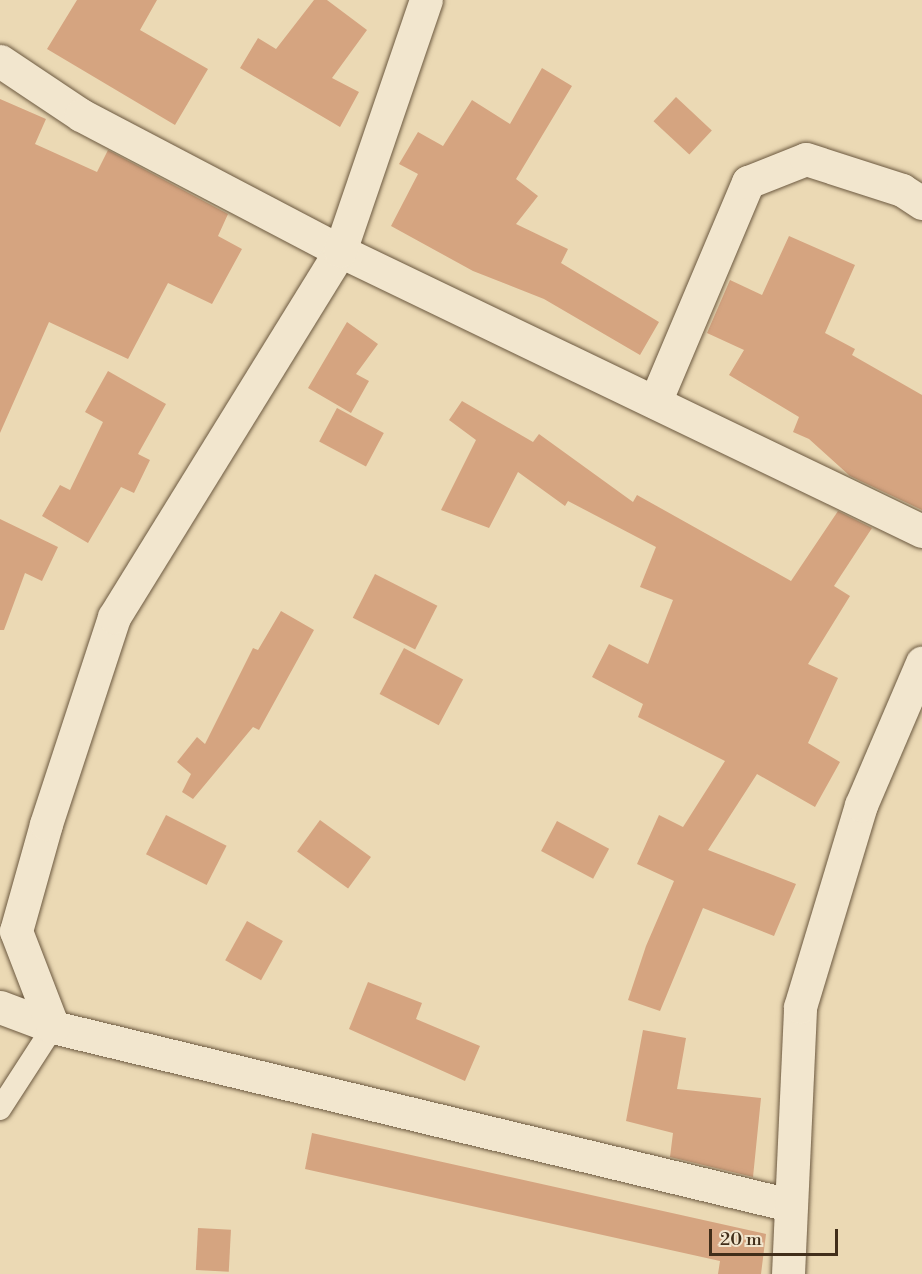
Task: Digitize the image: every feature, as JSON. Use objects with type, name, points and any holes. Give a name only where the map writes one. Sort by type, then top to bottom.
[{"type":"street","points":[[53,1027],[16,931],[46,824],[114,617],[340,251],[426,0]]},
{"type":"street","points":[[0,61],[81,115],[340,251],[922,531]]},
{"type":"street","points":[[655,402],[748,182],[806,159],[902,190],[922,202]]},
{"type":"street","points":[[788,1274],[800,1007],[861,804],[922,663]]},
{"type":"street","points":[[0,1007],[53,1027],[790,1204]]},
{"type":"lane","points":[[0,1109],[53,1027]]},
{"type":"building","points":[[77,0],[157,0],[140,30],[208,69],[175,125],[47,49]]},
{"type":"building","points":[[314,0],[327,0],[367,30],[332,78],[359,92],[340,127],[240,68],[258,38],[276,49]]},
{"type":"building","points":[[542,68],[572,86],[516,179],[538,196],[516,224],[568,249],[561,263],[659,322],[640,355],[544,299],[473,271],[391,226],[418,174],[399,164],[418,132],[443,146],[472,100],[510,124]]},
{"type":"building","points":[[676,97],[712,130],[689,155],[653,121]]},
{"type":"building","points":[[0,99],[46,119],[35,144],[97,172],[108,150],[228,214],[218,236],[242,249],[212,304],[168,283],[128,359],[49,322],[0,433]]},
{"type":"building","points":[[789,236],[855,265],[825,333],[855,349],[852,355],[922,395],[922,510],[850,476],[809,439],[793,432],[799,417],[729,375],[744,350],[707,333],[730,280],[762,295]]},
{"type":"building","points":[[347,322],[378,344],[356,374],[369,381],[351,413],[308,388]]},
{"type":"building","points":[[108,371],[166,404],[138,454],[150,460],[134,493],[121,487],[88,543],[42,516],[60,485],[70,490],[103,422],[85,412]]},
{"type":"building","points":[[462,401],[533,442],[539,434],[633,502],[637,495],[791,581],[838,511],[872,528],[834,586],[850,596],[808,664],[838,678],[808,743],[840,762],[815,807],[757,774],[708,850],[796,884],[774,936],[703,908],[660,1011],[628,1000],[646,946],[674,881],[637,864],[659,815],[683,827],[725,761],[638,717],[643,704],[592,677],[609,644],[648,664],[673,600],[640,587],[656,547],[568,501],[565,506],[518,472],[489,528],[441,510],[476,440],[449,420]]},
{"type":"building","points":[[337,408],[384,433],[366,466],[319,442]]},
{"type":"building","points":[[0,519],[58,547],[42,581],[25,573],[4,630],[0,630]]},
{"type":"building","points":[[375,574],[437,606],[415,649],[353,618]]},
{"type":"building","points":[[281,611],[314,630],[259,730],[253,727],[193,799],[182,792],[191,774],[177,762],[197,737],[205,744],[253,648],[258,650]]},
{"type":"building","points":[[404,648],[463,679],[439,725],[380,694]]},
{"type":"building","points":[[166,815],[227,846],[207,885],[146,854]]},
{"type":"building","points":[[320,820],[371,857],[348,889],[297,852]]},
{"type":"building","points":[[557,821],[609,849],[593,879],[541,851]]},
{"type":"building","points":[[247,921],[283,941],[261,980],[225,960]]},
{"type":"building","points":[[368,982],[422,1003],[416,1019],[480,1046],[465,1081],[349,1029]]},
{"type":"building","points":[[643,1030],[686,1038],[677,1089],[761,1098],[753,1177],[670,1157],[673,1133],[626,1121]]},
{"type":"building","points":[[312,1133],[766,1234],[761,1274],[718,1274],[720,1261],[305,1169]]},
{"type":"building","points":[[198,1228],[231,1230],[229,1272],[196,1270]]}]
